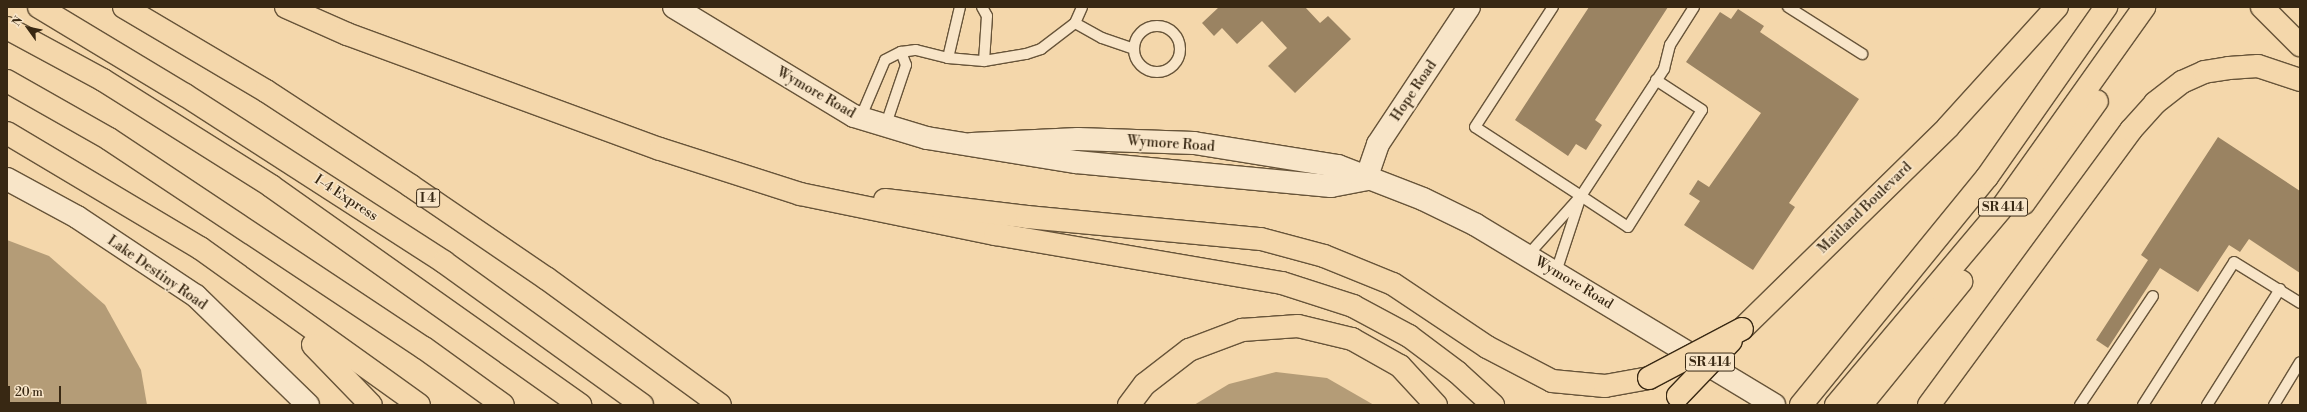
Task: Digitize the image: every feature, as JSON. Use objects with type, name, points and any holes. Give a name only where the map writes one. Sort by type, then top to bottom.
[{"type":"main road","name":"I-4 Express","points":[[39,7],[185,95],[431,253],[642,405]]},
{"type":"main road","name":"I 4","points":[[124,7],[266,91],[411,186],[546,278],[720,405]]},
{"type":"main road","points":[[286,7],[354,36],[729,172],[800,194],[894,215],[1282,283],[1353,306],[1409,336],[1458,372],[1493,405]]},
{"type":"main road","name":"Wymore Road","points":[[674,7],[820,99],[860,119],[885,127],[1076,162],[1331,186],[1366,179]]},
{"type":"main road","name":"Hope Road","points":[[1366,179],[1378,144],[1469,7]]},
{"type":"main road","name":"Maitland Boulevard","points":[[1674,401],[1742,328],[1948,127],[2057,7]]},
{"type":"main road","points":[[1801,405],[1987,177],[2106,7]]},
{"type":"main road","name":"SR 414","points":[[1847,402],[2000,210],[2144,7]]},
{"type":"main road","points":[[1847,402],[2043,180],[2117,69],[2152,7]]},
{"type":"main road","points":[[2262,7],[2300,45]]},
{"type":"main road","points":[[7,28],[103,80],[271,186],[580,405]]},
{"type":"main road","points":[[1929,405],[2131,130],[2155,103],[2182,82],[2204,72],[2229,68],[2258,66],[2300,80]]},
{"type":"main road","points":[[7,81],[109,139],[424,348],[503,405]]},
{"type":"main road","points":[[7,133],[200,248],[419,405]]},
{"type":"main road","name":"Wymore Road","points":[[972,144],[1078,139],[1194,143],[1338,166],[1366,179],[1423,199],[1528,255],[1774,405]]},
{"type":"main road","points":[[729,172],[880,199],[1027,217],[1261,239],[1324,256],[1393,284],[1487,347],[1552,381],[1605,386],[1649,378],[1742,328]]},
{"type":"main road","name":"Lake Destiny Road","points":[[7,179],[77,217],[196,296],[308,405]]},
{"type":"main road","points":[[200,248],[297,330],[371,405]]},
{"type":"main road","points":[[1129,405],[1145,384],[1190,350],[1242,330],[1298,326],[1352,339],[1393,362],[1436,405]]},
{"type":"lane","points":[[948,58],[960,7]]},
{"type":"lane","points":[[982,7],[987,16],[984,61]]},
{"type":"lane","points":[[860,119],[886,60],[901,52],[916,50],[948,58],[984,61],[1041,49],[1075,23],[1082,7]]},
{"type":"lane","points":[[1553,7],[1475,127],[1628,227],[1702,110],[1656,80]]},
{"type":"lane","points":[[1528,255],[1582,196],[1656,80],[1670,45],[1694,7]]},
{"type":"lane","points":[[1788,7],[1862,54]]},
{"type":"lane","points":[[1075,23],[1102,38],[1134,49]]},
{"type":"lane","points":[[1158,26],[1174,33],[1180,50],[1173,66],[1157,73],[1140,66],[1134,49],[1141,33],[1158,26]]},
{"type":"lane","points":[[885,127],[906,66],[901,52]]},
{"type":"lane","points":[[1556,272],[1582,196]]},
{"type":"lane","points":[[2143,405],[2234,262],[2280,289],[2300,303]]},
{"type":"lane","points":[[2207,405],[2280,289]]},
{"type":"lane","points":[[2080,405],[2153,296]]},
{"type":"lane","points":[[2274,405],[2300,362]]},
{"type":"shaded area","points":[[7,240],[49,256],[105,305],[141,370],[147,405],[7,405]]},
{"type":"shaded area","points":[[1276,372],[1327,378],[1374,405],[1194,405],[1229,384]]},
{"type":"building","points":[[1219,7],[1305,7],[1320,23],[1328,16],[1351,39],[1295,93],[1268,66],[1287,48],[1262,21],[1237,44],[1222,28],[1214,36],[1202,23]]},
{"type":"building","points":[[1589,7],[1668,7],[1595,120],[1602,125],[1586,150],[1576,144],[1568,156],[1515,120]]},
{"type":"building","points":[[1738,9],[1764,26],[1760,32],[1859,99],[1789,203],[1795,207],[1753,270],[1684,225],[1700,201],[1689,194],[1698,180],[1709,187],[1761,113],[1686,62],[1720,12],[1731,19]]},
{"type":"building","points":[[2218,137],[2300,191],[2300,273],[2249,239],[2240,252],[2229,245],[2198,292],[2160,268],[2108,348],[2096,340],[2148,260],[2141,255]]}]
